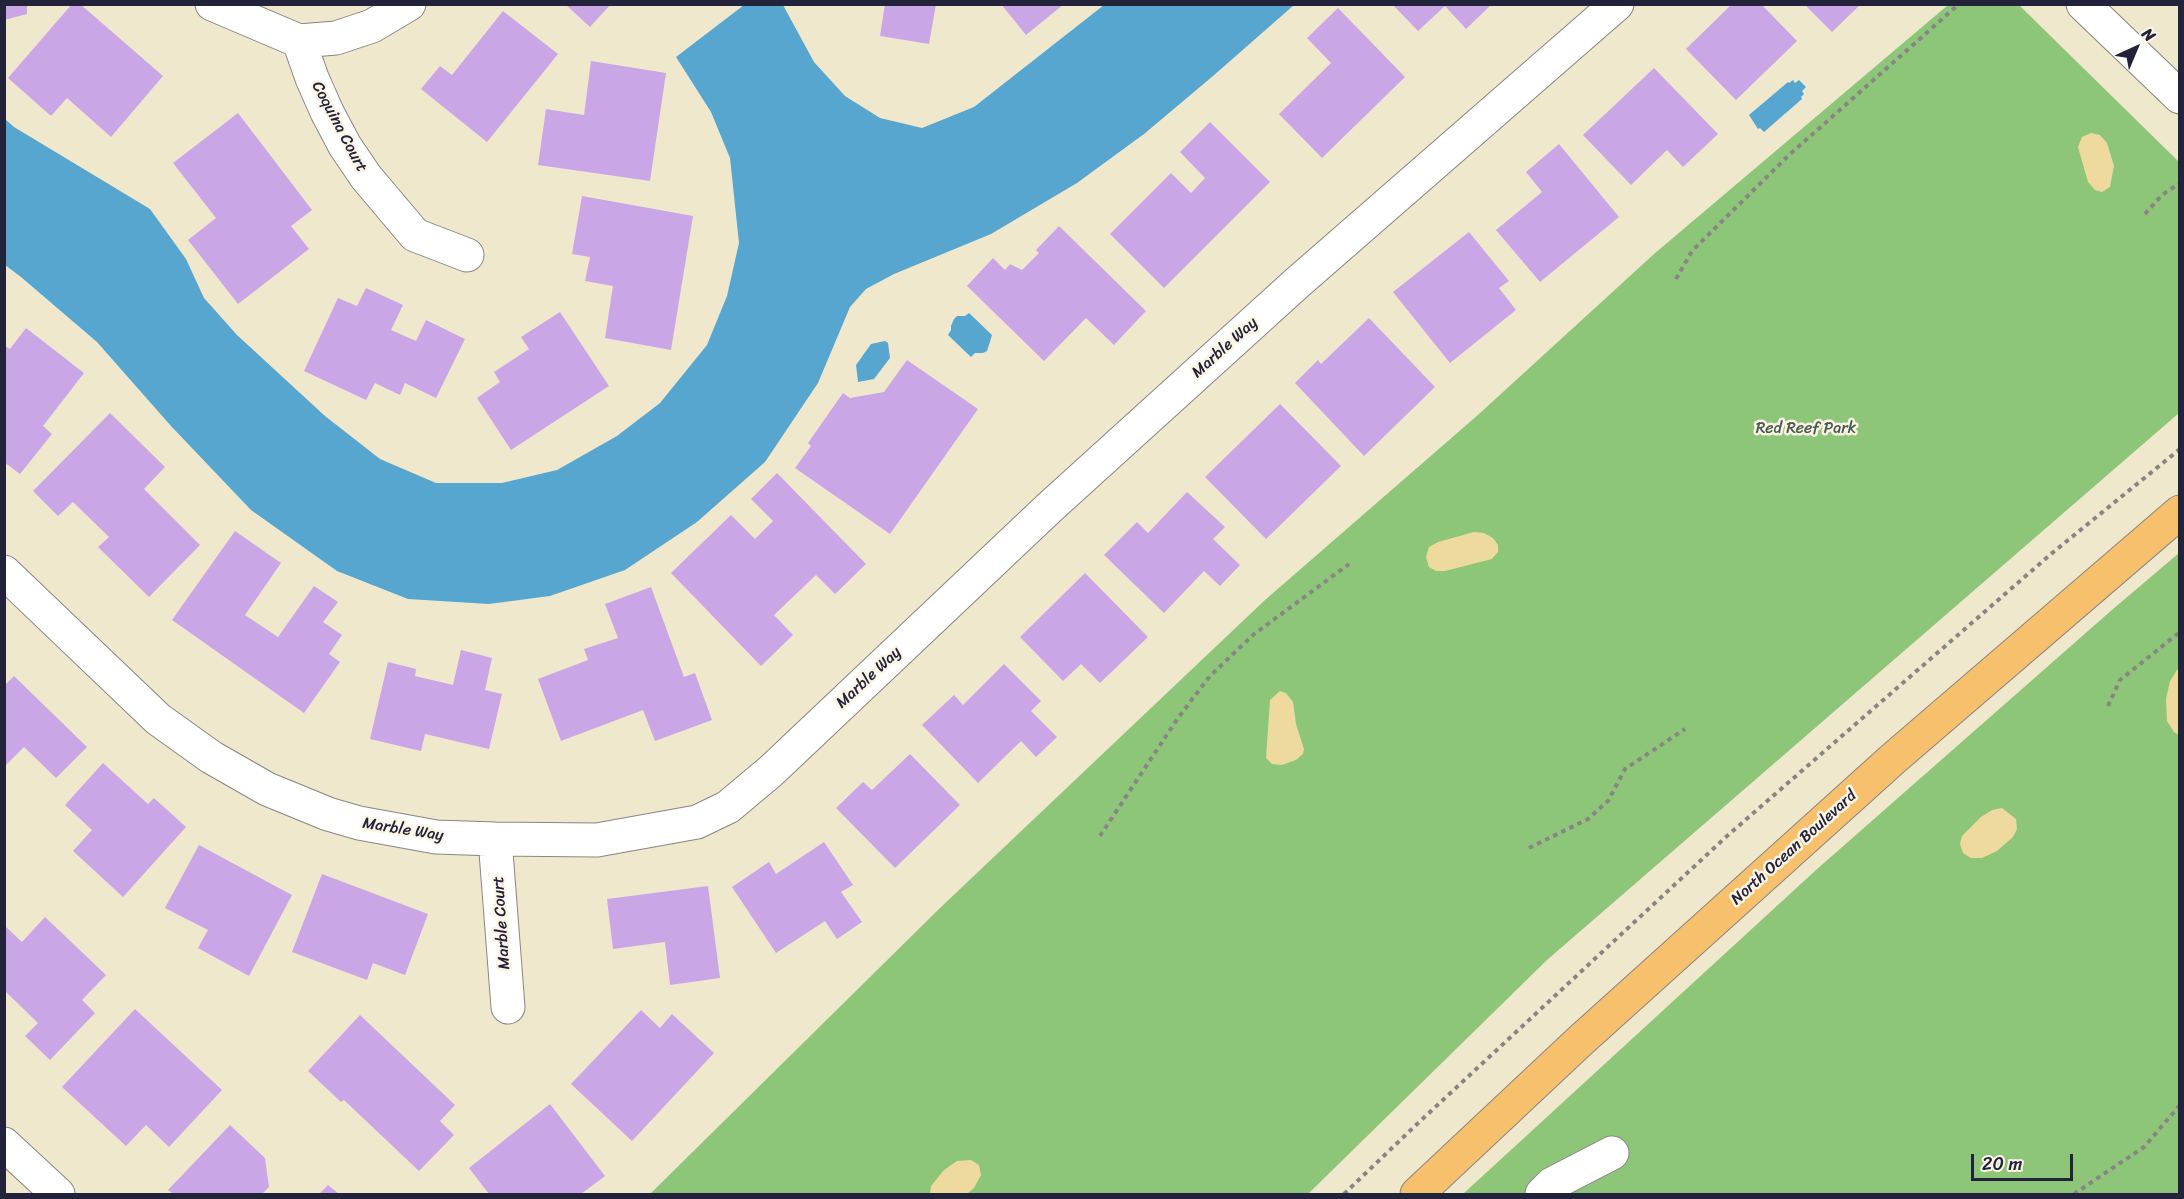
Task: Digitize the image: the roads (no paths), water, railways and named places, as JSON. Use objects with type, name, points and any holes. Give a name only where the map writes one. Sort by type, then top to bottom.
[{"type":"main road","name":"North Ocean Boulevard","points":[[1417,1194],[1580,1041],[1894,758],[2180,512]]},
{"type":"street","points":[[212,4],[299,41],[336,38],[372,26],[409,4]]},
{"type":"street","name":"Marble Way","points":[[4,572],[158,719],[211,757],[267,789],[328,814],[359,823],[436,837],[495,839],[597,840],[697,822],[728,807],[771,771],[1049,508],[1288,291],[1617,4]]},
{"type":"street","points":[[2083,4],[2180,97]]},
{"type":"street","name":"Coquina Court","points":[[299,41],[327,112],[345,146],[366,177],[415,235],[467,255]]},
{"type":"street","name":"Marble Court","points":[[495,839],[508,1007]]},
{"type":"street","points":[[4,1144],[58,1194]]},
{"type":"street","points":[[1542,1194],[1552,1184],[1612,1153]]},
{"type":"water","points":[[744,5],[783,5],[814,62],[845,96],[880,118],[922,128],[974,107],[1104,5],[1294,5],[1144,134],[1077,183],[991,234],[894,274],[866,289],[850,307],[818,383],[765,462],[697,522],[625,570],[550,596],[489,604],[408,599],[337,571],[251,510],[171,426],[97,342],[5,265],[5,119],[14,127],[150,209],[186,259],[204,298],[237,335],[325,416],[380,459],[436,483],[502,483],[557,470],[617,436],[660,403],[707,345],[727,296],[739,243],[730,158],[711,112],[676,57]]},
{"type":"water","points":[[1793,80],[1795,83],[1799,80],[1806,87],[1802,91],[1804,94],[1802,99],[1764,132],[1758,129],[1749,115]]},
{"type":"water","points":[[969,313],[992,335],[987,351],[975,353],[971,357],[948,335],[954,319]]},
{"type":"water","points":[[885,341],[888,343],[890,358],[874,379],[858,382],[856,365],[871,344]]},
{"type":"park label","name":"Red Reef Park","points":[[1806,429]]}]
